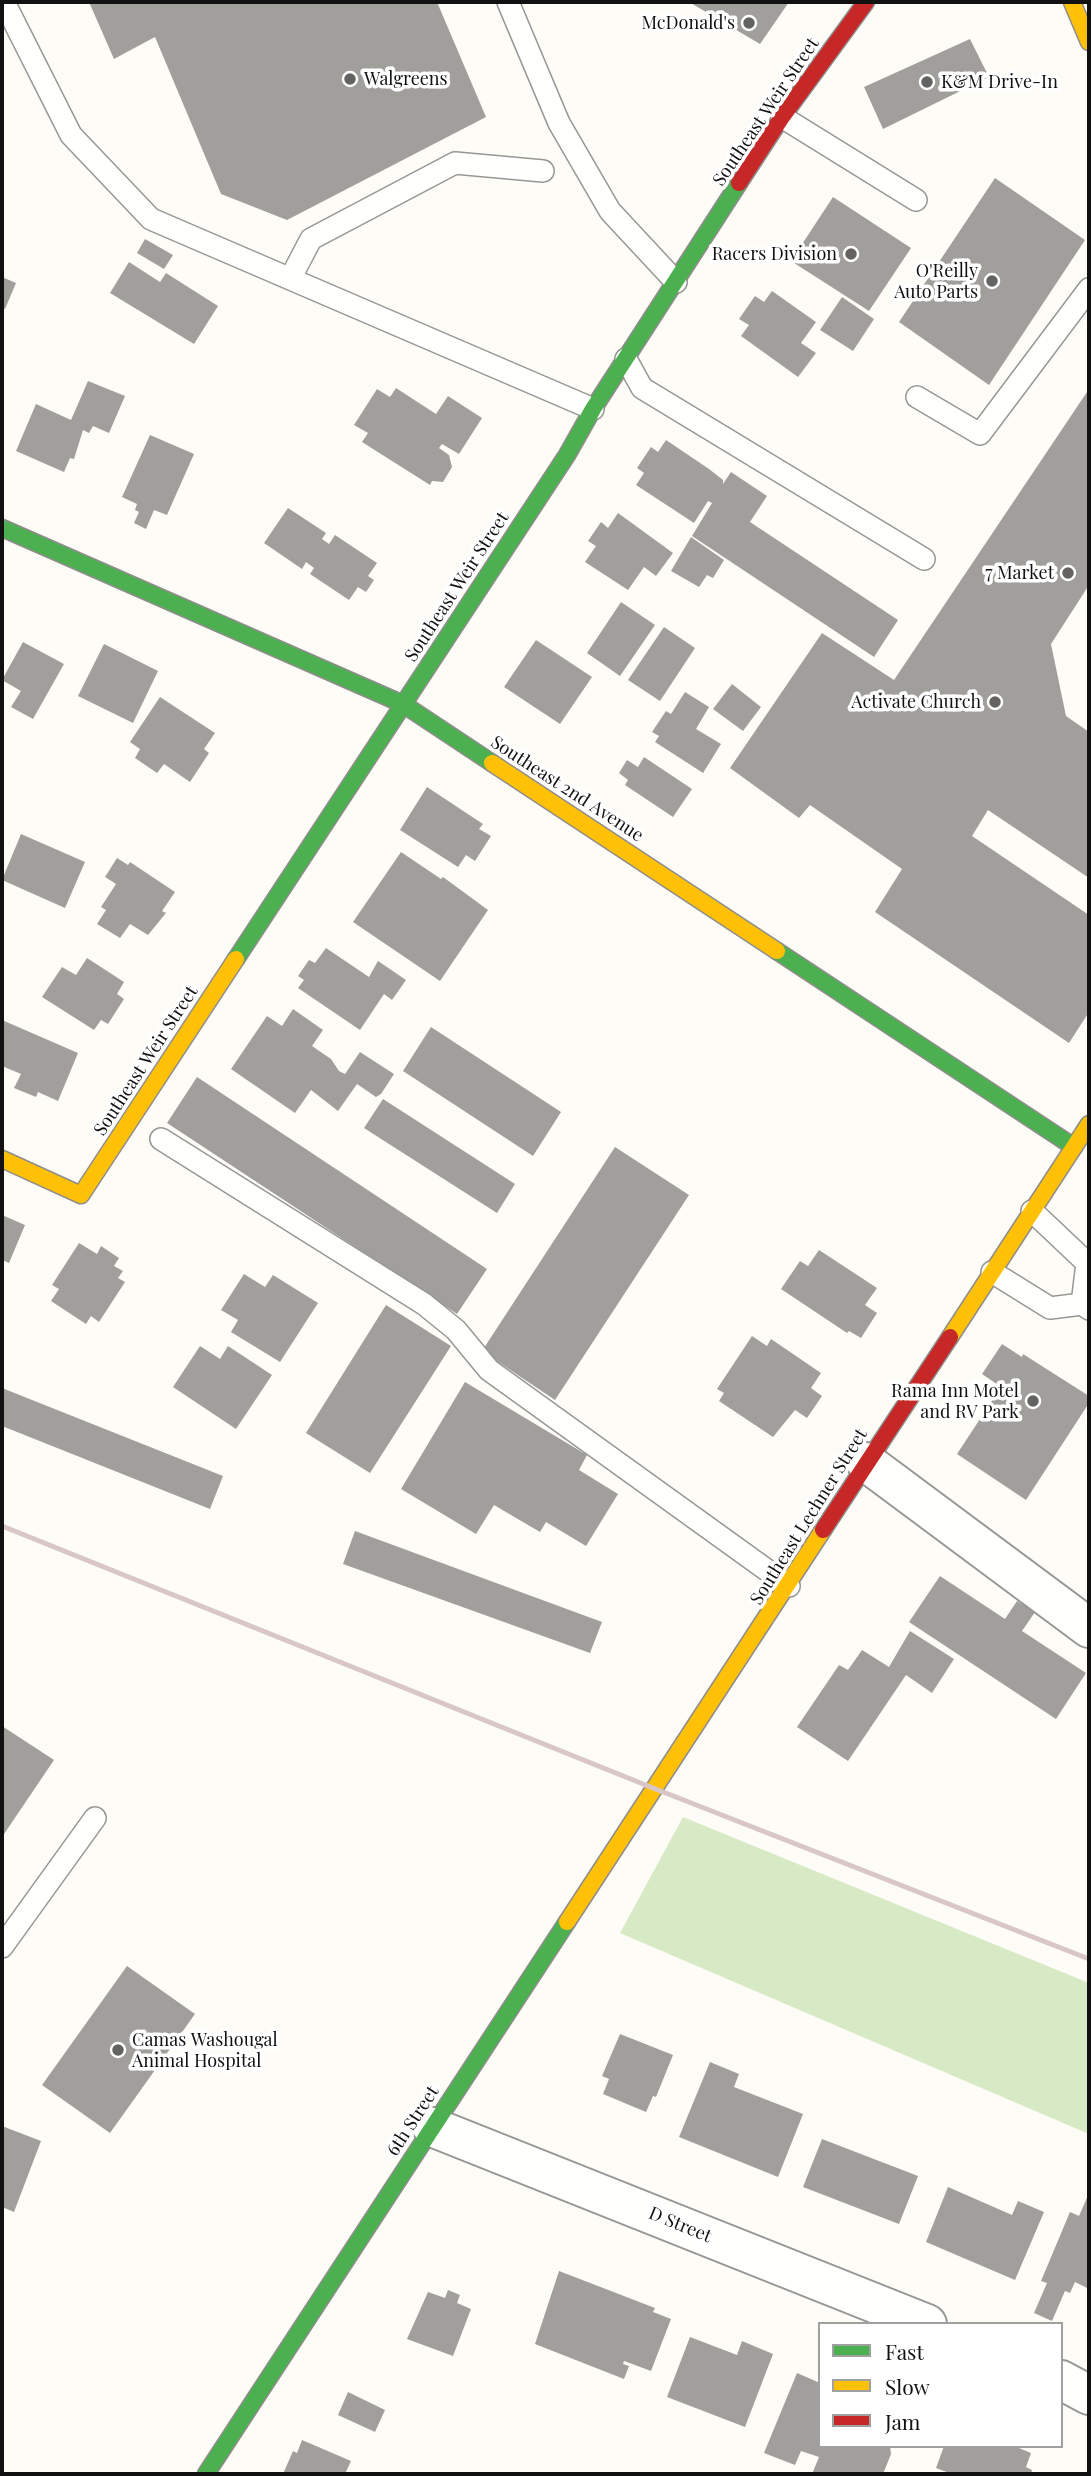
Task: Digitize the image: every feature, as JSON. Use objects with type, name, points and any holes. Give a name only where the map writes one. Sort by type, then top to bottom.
[{"type":"street","name":"Southeast Weir Street","points":[[2,1159],[81,1195],[567,455],[593,409],[782,117],[866,2]]},
{"type":"street","points":[[1072,2],[1089,42]]},
{"type":"street","name":"Southeast 2nd Avenue","points":[[2,528],[403,704],[1074,1147]]},
{"type":"street","name":"Southeast Lechner Street","points":[[653,1788],[789,1586],[866,1462],[1089,1124]]},
{"type":"street","points":[[866,1462],[1089,1628]]},
{"type":"street","name":"6th Street","points":[[206,2474],[653,1788]]},
{"type":"street","name":"D Street","points":[[432,2127],[922,2322]]},
{"type":"street","points":[[1063,2380],[1089,2395]]},
{"type":"lane","points":[[4,2],[71,135],[151,219],[593,409]]},
{"type":"lane","points":[[508,2],[559,123],[610,211],[676,282]]},
{"type":"lane","points":[[782,117],[916,200]]},
{"type":"lane","points":[[289,279],[311,239],[454,163],[543,171]]},
{"type":"lane","points":[[917,397],[980,434],[1089,289]]},
{"type":"lane","points":[[626,359],[642,388],[924,559]]},
{"type":"lane","points":[[161,1139],[424,1304],[456,1330],[489,1370],[789,1586]]},
{"type":"lane","points":[[992,1272],[1051,1308],[1085,1307],[1087,1263],[1032,1211]]},
{"type":"lane","points":[[2,1947],[95,1818]]},
{"type":"green space","points":[[683,1817],[1089,1983],[1089,2134],[620,1933]]},
{"type":"building","points":[[89,2],[437,2],[486,117],[287,220],[221,194],[155,37],[114,59]]},
{"type":"building","name":"McDonald's","points":[[689,2],[789,2],[760,44]]},
{"type":"building","name":"K&M Drive-In","points":[[970,39],[989,77],[883,129],[864,87]]},
{"type":"building","name":"O'Reilly Auto Parts","points":[[995,178],[1085,240],[989,385],[899,322]]},
{"type":"building","name":"Racers Division","points":[[833,197],[911,248],[869,311],[791,261]]},
{"type":"building","points":[[145,239],[173,255],[164,269],[137,253]]},
{"type":"building","points":[[129,262],[160,282],[166,273],[218,306],[194,344],[110,293]]},
{"type":"building","points":[[2,277],[16,283],[5,309],[2,307]]},
{"type":"building","points":[[772,291],[816,322],[801,343],[816,353],[798,377],[741,336],[749,325],[739,319],[755,296],[764,302]]},
{"type":"building","points":[[842,297],[874,319],[853,351],[820,330]]},
{"type":"building","points":[[88,381],[125,396],[109,433],[93,426],[89,433],[83,430],[74,459],[70,458],[64,472],[16,451],[36,404],[71,420]]},
{"type":"building","points":[[396,388],[436,414],[448,396],[482,418],[459,454],[442,444],[439,448],[449,455],[452,467],[443,482],[432,481],[430,485],[362,442],[368,433],[354,425],[377,389],[390,397]]},
{"type":"building","points":[[1089,389],[1089,585],[1051,644],[1066,716],[1089,732],[1089,878],[988,810],[972,836],[1089,915],[1089,1012],[1069,1043],[875,912],[902,869],[810,805],[799,818],[730,768],[822,633],[894,680]]},
{"type":"building","points":[[150,435],[194,454],[167,515],[154,510],[146,529],[134,523],[139,512],[135,510],[137,504],[122,497]]},
{"type":"building","points":[[666,440],[709,469],[723,480],[723,484],[731,472],[767,496],[750,522],[898,620],[874,657],[692,536],[712,503],[708,501],[694,523],[636,485],[644,473],[637,468],[651,447],[658,452]]},
{"type":"building","points":[[288,508],[326,533],[322,539],[329,544],[335,535],[377,563],[368,576],[374,580],[366,592],[358,587],[349,600],[310,574],[314,568],[306,562],[302,569],[264,543]]},
{"type":"building","points":[[618,513],[673,553],[656,576],[644,567],[628,590],[585,562],[596,546],[588,541],[601,522],[608,528]]},
{"type":"building","points":[[691,537],[724,560],[713,578],[707,575],[699,587],[671,571]]},
{"type":"building","points":[[621,602],[655,625],[620,676],[587,653]]},
{"type":"building","points":[[664,627],[695,648],[660,701],[628,680]]},
{"type":"building","points":[[536,640],[592,677],[560,724],[504,687]]},
{"type":"building","points":[[23,642],[64,664],[33,719],[11,707],[21,691],[2,680]]},
{"type":"building","points":[[104,644],[158,671],[133,723],[78,696]]},
{"type":"building","points":[[732,684],[761,707],[743,731],[713,709]]},
{"type":"building","points":[[685,692],[709,707],[696,729],[721,744],[703,773],[655,742],[659,736],[652,732],[666,711],[671,714]]},
{"type":"building","points":[[160,697],[215,733],[204,749],[209,753],[190,782],[164,764],[157,773],[135,758],[140,749],[130,742]]},
{"type":"building","points":[[644,757],[692,789],[673,817],[625,785],[628,780],[619,773],[627,760],[638,767]]},
{"type":"building","points":[[427,787],[483,824],[479,829],[491,836],[475,861],[466,855],[458,867],[400,830]]},
{"type":"building","points":[[21,834],[85,862],[65,908],[2,880]]},
{"type":"building","points":[[401,852],[441,879],[443,877],[488,910],[440,981],[353,922]]},
{"type":"building","points":[[117,858],[128,865],[130,862],[175,892],[162,911],[166,913],[148,935],[130,924],[120,938],[97,924],[106,910],[101,907],[116,884],[105,877]]},
{"type":"building","points":[[326,948],[369,977],[378,961],[406,980],[392,1000],[384,994],[360,1030],[298,988],[304,980],[298,976],[309,960],[315,963]]},
{"type":"building","points":[[87,958],[124,982],[117,994],[124,999],[108,1024],[101,1020],[94,1030],[42,997],[62,967],[76,975]]},
{"type":"building","points":[[293,1009],[323,1030],[312,1046],[331,1059],[339,1071],[345,1074],[360,1052],[394,1074],[381,1094],[376,1097],[357,1084],[338,1111],[311,1090],[295,1113],[231,1069],[267,1016],[282,1026]]},
{"type":"building","points":[[2,1020],[78,1053],[58,1101],[38,1092],[36,1097],[14,1088],[21,1074],[2,1066]]},
{"type":"building","points":[[431,1027],[561,1112],[533,1156],[403,1071]]},
{"type":"building","points":[[197,1077],[487,1269],[457,1314],[167,1123]]},
{"type":"building","points":[[383,1099],[515,1184],[497,1213],[364,1128]]},
{"type":"building","points":[[615,1147],[689,1195],[555,1400],[482,1351]]},
{"type":"building","points":[[2,1215],[25,1225],[9,1263],[2,1260]]},
{"type":"building","points":[[79,1243],[97,1254],[101,1246],[119,1258],[114,1266],[123,1271],[118,1278],[125,1282],[99,1322],[91,1316],[86,1324],[51,1301],[59,1289],[52,1285]]},
{"type":"building","points":[[819,1250],[877,1288],[865,1305],[877,1313],[861,1338],[849,1331],[847,1333],[781,1289],[800,1261],[808,1266]]},
{"type":"building","points":[[244,1274],[265,1287],[273,1275],[318,1303],[280,1362],[231,1332],[238,1320],[221,1310]]},
{"type":"building","points":[[386,1305],[451,1346],[370,1473],[306,1433]]},
{"type":"building","points":[[752,1336],[767,1346],[771,1339],[821,1373],[811,1388],[822,1396],[807,1418],[795,1410],[773,1437],[719,1401],[724,1393],[717,1389]]},
{"type":"building","points":[[1002,1344],[1022,1357],[1023,1354],[1089,1396],[1089,1403],[1026,1500],[957,1454],[1001,1387],[982,1374]]},
{"type":"building","points":[[200,1346],[220,1359],[228,1346],[272,1375],[236,1429],[173,1387]]},
{"type":"building","points":[[465,1382],[587,1455],[579,1470],[618,1494],[586,1546],[546,1522],[540,1532],[494,1505],[476,1534],[401,1489]]},
{"type":"building","points":[[2,1388],[223,1476],[210,1509],[2,1426]]},
{"type":"building","points":[[355,1531],[602,1622],[590,1653],[343,1564]]},
{"type":"building","points":[[940,1576],[1005,1619],[1017,1601],[1035,1612],[1022,1631],[1086,1673],[1056,1719],[909,1622]]},
{"type":"building","points":[[910,1631],[954,1659],[932,1693],[906,1675],[848,1761],[797,1727],[839,1665],[848,1670],[862,1650],[889,1667]]},
{"type":"building","points":[[2,1726],[54,1760],[2,1837]]},
{"type":"building","name":"Camas Washougal Animal Hospital","points":[[127,1966],[195,2014],[110,2133],[42,2085]]},
{"type":"building","points":[[620,2034],[673,2055],[656,2097],[653,2096],[646,2112],[603,2094],[609,2079],[602,2076]]},
{"type":"building","points":[[710,2062],[739,2074],[734,2087],[803,2114],[778,2177],[679,2137]]},
{"type":"building","points":[[2,2126],[41,2141],[14,2212],[2,2207]]},
{"type":"building","points":[[822,2139],[918,2176],[899,2224],[803,2187]]},
{"type":"building","points":[[948,2187],[1012,2215],[1018,2201],[1044,2212],[1015,2280],[926,2242]]},
{"type":"building","points":[[1089,2193],[1089,2289],[1075,2282],[1070,2293],[1065,2291],[1052,2321],[1034,2313],[1047,2283],[1041,2281],[1070,2212],[1079,2216]]},
{"type":"building","points":[[559,2271],[655,2308],[653,2312],[671,2319],[651,2371],[624,2361],[623,2364],[629,2366],[624,2379],[535,2344]]},
{"type":"building","points":[[448,2290],[460,2295],[457,2303],[471,2309],[453,2356],[407,2339],[428,2292],[445,2298]]},
{"type":"building","points":[[690,2337],[737,2355],[742,2341],[773,2354],[745,2427],[667,2397]]},
{"type":"building","points":[[797,2373],[818,2382],[818,2448],[890,2448],[891,2454],[883,2474],[812,2474],[819,2457],[801,2451],[795,2465],[764,2453]]},
{"type":"building","points":[[348,2392],[385,2410],[375,2432],[338,2415]]},
{"type":"building","points":[[302,2440],[351,2461],[345,2474],[283,2474],[293,2451],[297,2453]]},
{"type":"building","points":[[943,2448],[1019,2448],[1031,2453],[1026,2467],[1032,2470],[1031,2474],[952,2474],[936,2468]]},
{"type":"railway","points":[[2,1526],[653,1788],[1089,1959]]},
{"type":"traffic: fast","points":[[236,959],[567,455],[593,409],[739,183]]},
{"type":"traffic: fast","points":[[2,528],[403,704],[492,763]]},
{"type":"traffic: fast","points":[[777,951],[1074,1147]]},
{"type":"traffic: fast","points":[[206,2474],[567,1922]]},
{"type":"traffic: slow","points":[[1072,2],[1089,42]]},
{"type":"traffic: slow","points":[[492,763],[777,951]]},
{"type":"traffic: slow","points":[[2,1159],[81,1195],[236,959]]},
{"type":"traffic: slow","points":[[950,1337],[1089,1124]]},
{"type":"traffic: slow","points":[[567,1922],[823,1530]]},
{"type":"traffic: jam","points":[[739,183],[782,117],[866,2]]},
{"type":"traffic: jam","points":[[823,1530],[950,1337]]},
{"type":"place","name":"McDonald's","points":[[749,23]]},
{"type":"place","name":"Walgreens","points":[[350,79]]},
{"type":"place","name":"K&M Drive-In","points":[[927,82]]},
{"type":"place","name":"Racers Division","points":[[851,254]]},
{"type":"place","name":"O'Reilly Auto Parts","points":[[992,281]]},
{"type":"place","name":"7 Market","points":[[1068,573]]},
{"type":"place","name":"Activate Church","points":[[995,702]]},
{"type":"place","name":"Rama Inn Motel and RV Park","points":[[1033,1401]]},
{"type":"place","name":"Camas Washougal Animal Hospital","points":[[118,2050]]}]
